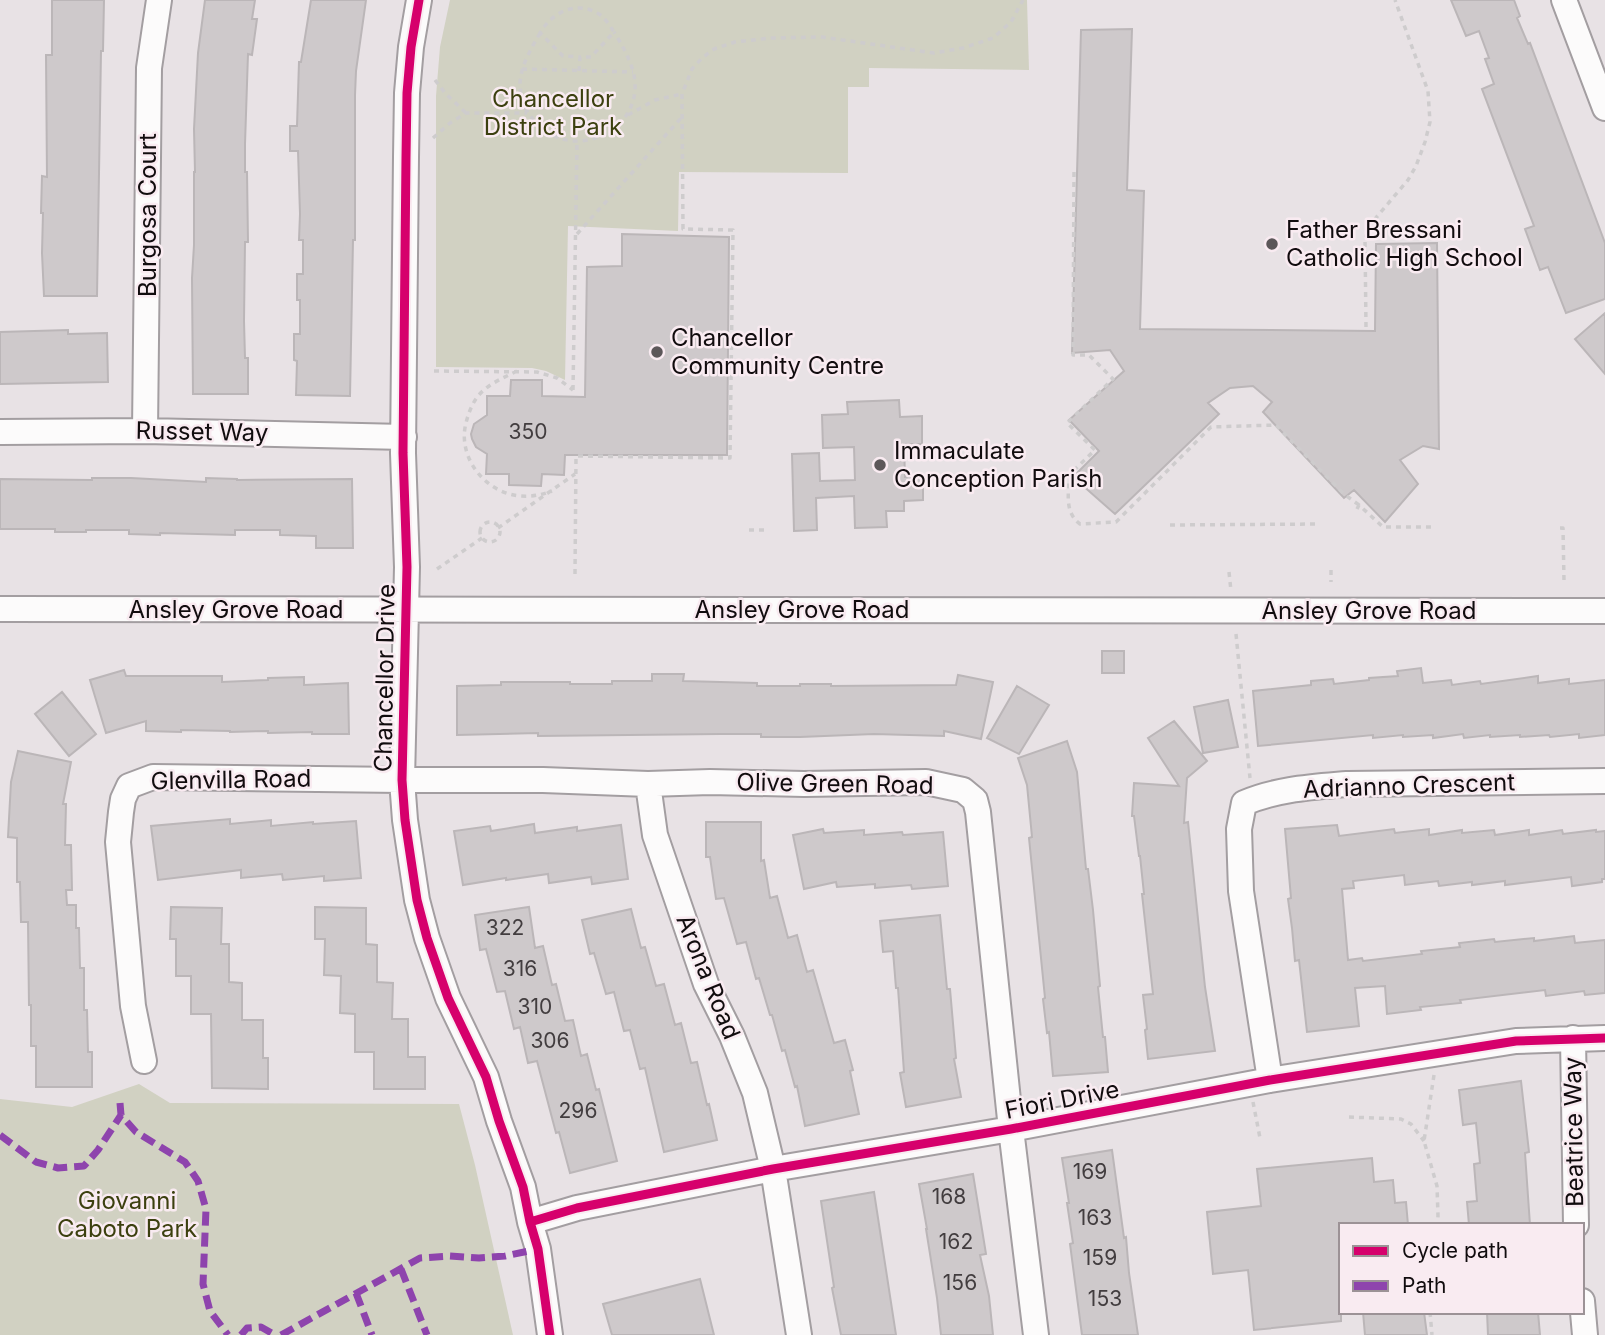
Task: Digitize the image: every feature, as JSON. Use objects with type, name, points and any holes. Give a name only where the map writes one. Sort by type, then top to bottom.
[{"type":"street","name":"Burgosa Court","points":[[145,431],[149,68],[159,0]]},
{"type":"street","name":"Chancellor Drive","points":[[419,0],[407,93],[404,437],[407,567],[402,780],[411,863],[427,938],[448,998],[486,1077],[523,1187],[538,1249],[550,1335]]},
{"type":"street","points":[[1564,0],[1605,108]]},
{"type":"street","name":"Russet Way","points":[[0,432],[145,431],[404,437]]},
{"type":"street","name":"Ansley Grove Road","points":[[0,610],[1605,611]]},
{"type":"street","name":"Glenvilla Road","points":[[144,1061],[133,1006],[118,842],[123,799],[129,786],[153,776],[402,780]]},
{"type":"street","name":"Olive Green Road","points":[[402,780],[543,780],[648,784],[926,782],[963,790],[975,800],[980,826],[1011,1129]]},
{"type":"street","name":"Adrianno Crescent","points":[[1260,1082],[1241,891],[1239,829],[1244,803],[1262,795],[1348,784],[1605,781]]},
{"type":"street","name":"Arona Road","points":[[648,784],[655,835],[706,984],[732,1036],[754,1093],[773,1169],[799,1335]]},
{"type":"street","name":"Beatrice Way","points":[[1573,1038],[1576,1223]]},
{"type":"street","name":"Fiori Drive","points":[[530,1222],[576,1209],[773,1169],[1011,1129],[1260,1082],[1517,1041],[1605,1038]]},
{"type":"street","points":[[1011,1129],[1036,1335]]},
{"type":"street","points":[[1583,1314],[1585,1335]]},
{"type":"path","points":[[575,574],[576,456],[730,458],[733,230],[683,229],[682,94],[692,68],[714,49],[735,42],[771,38],[821,37],[934,53],[963,48],[993,38],[1011,22],[1023,0]]},
{"type":"path","points":[[1366,327],[1366,233],[1408,180],[1416,166],[1430,122],[1428,91],[1395,0]]},
{"type":"path","points":[[563,10],[589,10],[600,15],[614,32],[634,72],[635,90],[626,116],[598,139],[577,142],[559,139],[541,129],[527,113],[520,83],[522,69],[549,19],[563,10]]},
{"type":"path","points":[[540,33],[564,56],[591,57],[614,32]]},
{"type":"path","points":[[579,71],[580,57]]},
{"type":"path","points":[[522,69],[634,72]]},
{"type":"path","points":[[435,80],[466,113]]},
{"type":"path","points":[[626,116],[655,100],[682,94]]},
{"type":"path","points":[[433,138],[466,113],[527,113]]},
{"type":"path","points":[[576,235],[683,115]]},
{"type":"path","points":[[434,371],[537,372],[557,378],[573,390],[577,142]]},
{"type":"path","points":[[1074,172],[1073,355],[1089,355],[1113,379],[1068,423],[1095,450],[1069,475],[1069,509],[1072,519],[1080,524],[1116,522],[1211,427],[1276,425],[1344,494],[1382,527],[1433,527]]},
{"type":"path","points":[[517,371],[482,391],[469,411],[463,432],[466,452],[474,469],[487,483],[503,492],[518,496],[535,496],[552,491]]},
{"type":"path","points":[[498,528],[575,474]]},
{"type":"path","points":[[486,523],[492,523],[498,528],[499,535],[494,541],[487,542],[482,538],[481,528],[486,523]]},
{"type":"path","points":[[1170,525],[1320,524]]},
{"type":"path","points":[[1560,528],[1563,528],[1564,581]]},
{"type":"path","points":[[749,530],[765,530]]},
{"type":"path","points":[[437,569],[482,538]]},
{"type":"path","points":[[1331,570],[1331,582]]},
{"type":"path","points":[[1229,572],[1231,592]]},
{"type":"path","points":[[1236,634],[1250,781]]},
{"type":"path","points":[[1424,1141],[1433,1077],[1442,1053]]},
{"type":"path","points":[[1260,1082],[1260,1138]]},
{"type":"path","points":[[1349,1117],[1401,1119],[1411,1124],[1424,1141],[1437,1186],[1437,1223]]},
{"type":"path","points":[[1430,1314],[1432,1335]]},
{"type":"green space","name":"Chancellor District Park","points":[[450,0],[1027,0],[1029,70],[869,68],[869,87],[848,87],[848,173],[679,172],[678,231],[568,226],[565,380],[532,368],[436,367],[436,96],[440,47]]},
{"type":"green space","name":"Giovanni Caboto Park","points":[[139,1084],[170,1103],[459,1104],[513,1335],[0,1335],[0,1099],[72,1107]]},
{"type":"building","points":[[52,0],[104,0],[97,296],[44,296],[42,176],[47,177],[46,55],[52,55]]},
{"type":"building","points":[[205,0],[255,0],[252,19],[257,19],[252,55],[248,54],[245,144],[248,242],[245,242],[244,321],[248,394],[193,394],[194,129],[198,53]]},
{"type":"building","points":[[311,0],[366,0],[355,95],[355,240],[350,396],[296,395],[297,361],[294,360],[294,334],[300,334],[297,274],[303,274],[303,240],[299,240],[298,151],[290,151],[290,126],[297,126],[299,62]]},
{"type":"building","points":[[1451,0],[1514,0],[1520,16],[1517,18],[1528,44],[1530,43],[1605,243],[1605,299],[1566,313],[1548,267],[1540,270],[1525,229],[1534,226],[1482,89],[1494,84],[1485,59],[1489,58],[1479,31],[1466,36]]},
{"type":"building","points":[[1132,29],[1127,190],[1144,191],[1140,329],[1375,331],[1376,244],[1437,243],[1439,449],[1423,446],[1400,460],[1418,484],[1385,522],[1354,490],[1344,498],[1263,412],[1272,402],[1253,386],[1230,388],[1208,403],[1219,414],[1115,514],[1073,477],[1099,451],[1069,420],[1124,371],[1110,350],[1072,353],[1081,30]]},
{"type":"building","name":"Chancellor Community Centre","points":[[622,234],[729,237],[727,455],[565,455],[564,475],[542,474],[541,486],[509,485],[509,474],[486,474],[487,454],[476,447],[471,434],[474,424],[487,415],[487,396],[510,396],[511,380],[542,380],[542,396],[585,397],[587,267],[622,266]]},
{"type":"building","points":[[1605,313],[1605,374],[1575,339]]},
{"type":"building","points":[[68,330],[68,334],[107,333],[108,382],[0,384],[0,332]]},
{"type":"building","name":"Immaculate Conception Parish","points":[[899,400],[900,417],[922,416],[922,444],[904,444],[905,477],[923,476],[923,500],[904,501],[904,511],[886,511],[887,527],[855,528],[854,496],[816,498],[817,530],[794,531],[792,454],[819,453],[820,481],[855,480],[854,447],[823,448],[822,415],[848,414],[847,402]]},
{"type":"building","points":[[92,478],[206,482],[206,478],[352,479],[353,548],[316,548],[316,536],[280,535],[280,530],[235,530],[235,535],[160,535],[129,534],[129,530],[55,532],[55,529],[0,529],[0,479]]},
{"type":"building","points":[[1102,651],[1124,651],[1124,673],[1102,673]]},
{"type":"building","points":[[1421,668],[1423,683],[1451,680],[1452,685],[1538,676],[1538,683],[1569,679],[1569,684],[1605,680],[1605,735],[1579,738],[1579,734],[1550,737],[1490,735],[1464,738],[1463,734],[1433,738],[1433,735],[1403,735],[1373,738],[1373,735],[1258,746],[1253,691],[1311,685],[1311,681],[1333,679],[1334,684],[1369,680],[1398,676],[1397,671]]},
{"type":"building","points":[[124,670],[126,676],[222,676],[222,682],[304,677],[304,685],[348,683],[349,734],[146,731],[146,721],[106,733],[90,680]]},
{"type":"building","points":[[652,674],[684,674],[683,681],[757,683],[757,686],[956,685],[958,675],[993,682],[981,739],[944,731],[944,736],[538,736],[538,733],[457,735],[457,686],[501,685],[501,682],[612,684],[612,681],[652,681]]},
{"type":"building","points":[[1017,686],[1049,705],[1019,754],[987,738]]},
{"type":"building","points":[[62,692],[96,734],[69,756],[35,714]]},
{"type":"building","points":[[1228,700],[1238,747],[1203,753],[1194,707]]},
{"type":"building","points":[[1174,721],[1207,761],[1187,778],[1184,823],[1188,822],[1205,987],[1215,1051],[1148,1059],[1143,995],[1153,994],[1140,856],[1132,816],[1134,783],[1179,786],[1148,738]]},
{"type":"building","points":[[1067,741],[1077,772],[1108,1072],[1053,1076],[1043,999],[1027,785],[1018,758]]},
{"type":"building","points":[[18,751],[71,762],[63,804],[66,804],[65,845],[71,845],[72,890],[66,890],[67,905],[76,905],[80,968],[84,968],[88,1052],[92,1052],[92,1087],[36,1087],[36,1046],[31,1046],[29,1005],[28,922],[21,922],[17,838],[8,837],[11,782]]},
{"type":"building","points":[[230,819],[230,824],[271,820],[271,826],[356,821],[361,878],[324,881],[324,876],[283,880],[282,874],[241,878],[241,870],[158,880],[151,826]]},
{"type":"building","points":[[706,822],[761,822],[761,861],[764,860],[770,898],[777,896],[788,938],[797,935],[807,972],[813,970],[834,1043],[845,1040],[853,1070],[850,1071],[859,1114],[805,1126],[797,1086],[795,1087],[785,1050],[782,1051],[759,978],[756,979],[746,942],[737,944],[724,898],[716,899],[710,857],[706,857]]},
{"type":"building","points":[[534,824],[535,833],[621,825],[628,879],[592,884],[591,877],[549,883],[548,874],[463,885],[454,831],[490,826],[491,831]]},
{"type":"building","points":[[1337,825],[1339,836],[1394,829],[1395,833],[1429,829],[1429,835],[1462,830],[1462,833],[1494,830],[1495,835],[1529,830],[1529,835],[1562,830],[1563,834],[1605,831],[1605,879],[1602,879],[1602,882],[1572,886],[1571,877],[1505,885],[1505,881],[1439,886],[1438,881],[1405,885],[1404,875],[1353,881],[1354,888],[1342,889],[1348,960],[1362,958],[1363,961],[1422,954],[1421,951],[1460,947],[1459,943],[1494,939],[1495,942],[1534,938],[1534,941],[1574,936],[1575,943],[1605,940],[1605,993],[1585,995],[1584,991],[1546,996],[1545,990],[1460,1000],[1461,1003],[1387,1014],[1385,986],[1355,988],[1359,1026],[1307,1032],[1299,960],[1295,961],[1288,899],[1291,898],[1285,829]]},
{"type":"building","points":[[823,829],[824,833],[864,830],[864,835],[943,832],[948,886],[912,889],[911,885],[875,888],[875,884],[837,887],[836,882],[804,889],[793,835]]},
{"type":"building","points":[[171,907],[222,908],[221,944],[229,944],[229,982],[242,983],[242,1020],[263,1020],[263,1058],[268,1058],[268,1089],[212,1088],[211,1014],[191,1014],[191,976],[176,976],[176,939],[170,939]]},
{"type":"building","points":[[315,907],[366,908],[366,944],[377,945],[377,982],[393,983],[392,1019],[408,1019],[408,1057],[425,1057],[425,1089],[374,1089],[374,1052],[355,1052],[355,1014],[340,1013],[341,976],[324,975],[325,939],[315,939]]},
{"type":"building","points":[[529,907],[535,948],[543,946],[552,985],[556,984],[565,1021],[573,1020],[581,1056],[587,1054],[596,1090],[599,1089],[617,1161],[570,1173],[559,1132],[556,1133],[537,1061],[528,1063],[520,1027],[514,1029],[505,991],[497,992],[486,949],[480,950],[475,915]]},
{"type":"building","points":[[631,909],[641,948],[645,947],[656,986],[664,984],[675,1025],[681,1023],[691,1063],[697,1062],[717,1140],[664,1152],[645,1068],[640,1069],[630,1030],[624,1031],[614,992],[606,994],[594,953],[590,954],[582,920]]},
{"type":"building","points":[[940,915],[947,989],[950,989],[954,1059],[961,1097],[906,1107],[900,1073],[904,1072],[893,951],[883,952],[880,921]]},
{"type":"building","points":[[1521,1081],[1529,1152],[1525,1153],[1530,1223],[1469,1223],[1467,1202],[1477,1201],[1474,1164],[1480,1163],[1476,1123],[1463,1125],[1459,1090]]},
{"type":"building","points":[[1112,1150],[1138,1335],[1082,1335],[1062,1158]]},
{"type":"building","points":[[1372,1158],[1374,1182],[1393,1180],[1395,1203],[1406,1202],[1408,1223],[1339,1223],[1341,1321],[1254,1330],[1248,1270],[1213,1274],[1207,1212],[1261,1206],[1257,1169]]},
{"type":"building","points":[[973,1174],[986,1254],[980,1255],[989,1296],[993,1335],[941,1335],[919,1184]]},
{"type":"building","points":[[874,1192],[896,1335],[841,1335],[821,1201]]},
{"type":"building","points":[[700,1279],[714,1335],[612,1335],[603,1304]]},
{"type":"building","points":[[1363,1314],[1424,1314],[1427,1335],[1365,1335]]},
{"type":"building","points":[[1487,1314],[1538,1314],[1540,1335],[1488,1335]]},
{"type":"marked path","points":[[120,1103],[121,1115],[136,1132],[185,1162],[198,1181],[206,1209],[203,1284],[210,1311],[228,1335]]},
{"type":"marked path","points":[[0,1135],[36,1162],[58,1168],[84,1166],[121,1115]]},
{"type":"marked path","points":[[281,1335],[420,1258],[479,1258],[538,1249]]},
{"type":"marked path","points":[[401,1269],[427,1335]]},
{"type":"marked path","points":[[356,1293],[372,1335]]},
{"type":"marked path","points":[[241,1335],[247,1328],[261,1327],[275,1335]]},
{"type":"cycle path","points":[[419,0],[407,93],[403,453],[407,567],[402,780],[405,820],[417,900],[427,938],[448,998],[486,1077],[523,1187],[538,1249],[550,1335]]},
{"type":"cycle path","points":[[530,1222],[577,1208],[773,1169],[1011,1129],[1270,1080],[1516,1041],[1605,1038]]},
{"type":"place","name":"Father Bressani Catholic High School","points":[[1272,244]]},
{"type":"place","name":"Chancellor Community Centre","points":[[657,352]]},
{"type":"place","name":"Immaculate Conception Parish","points":[[880,465]]}]
